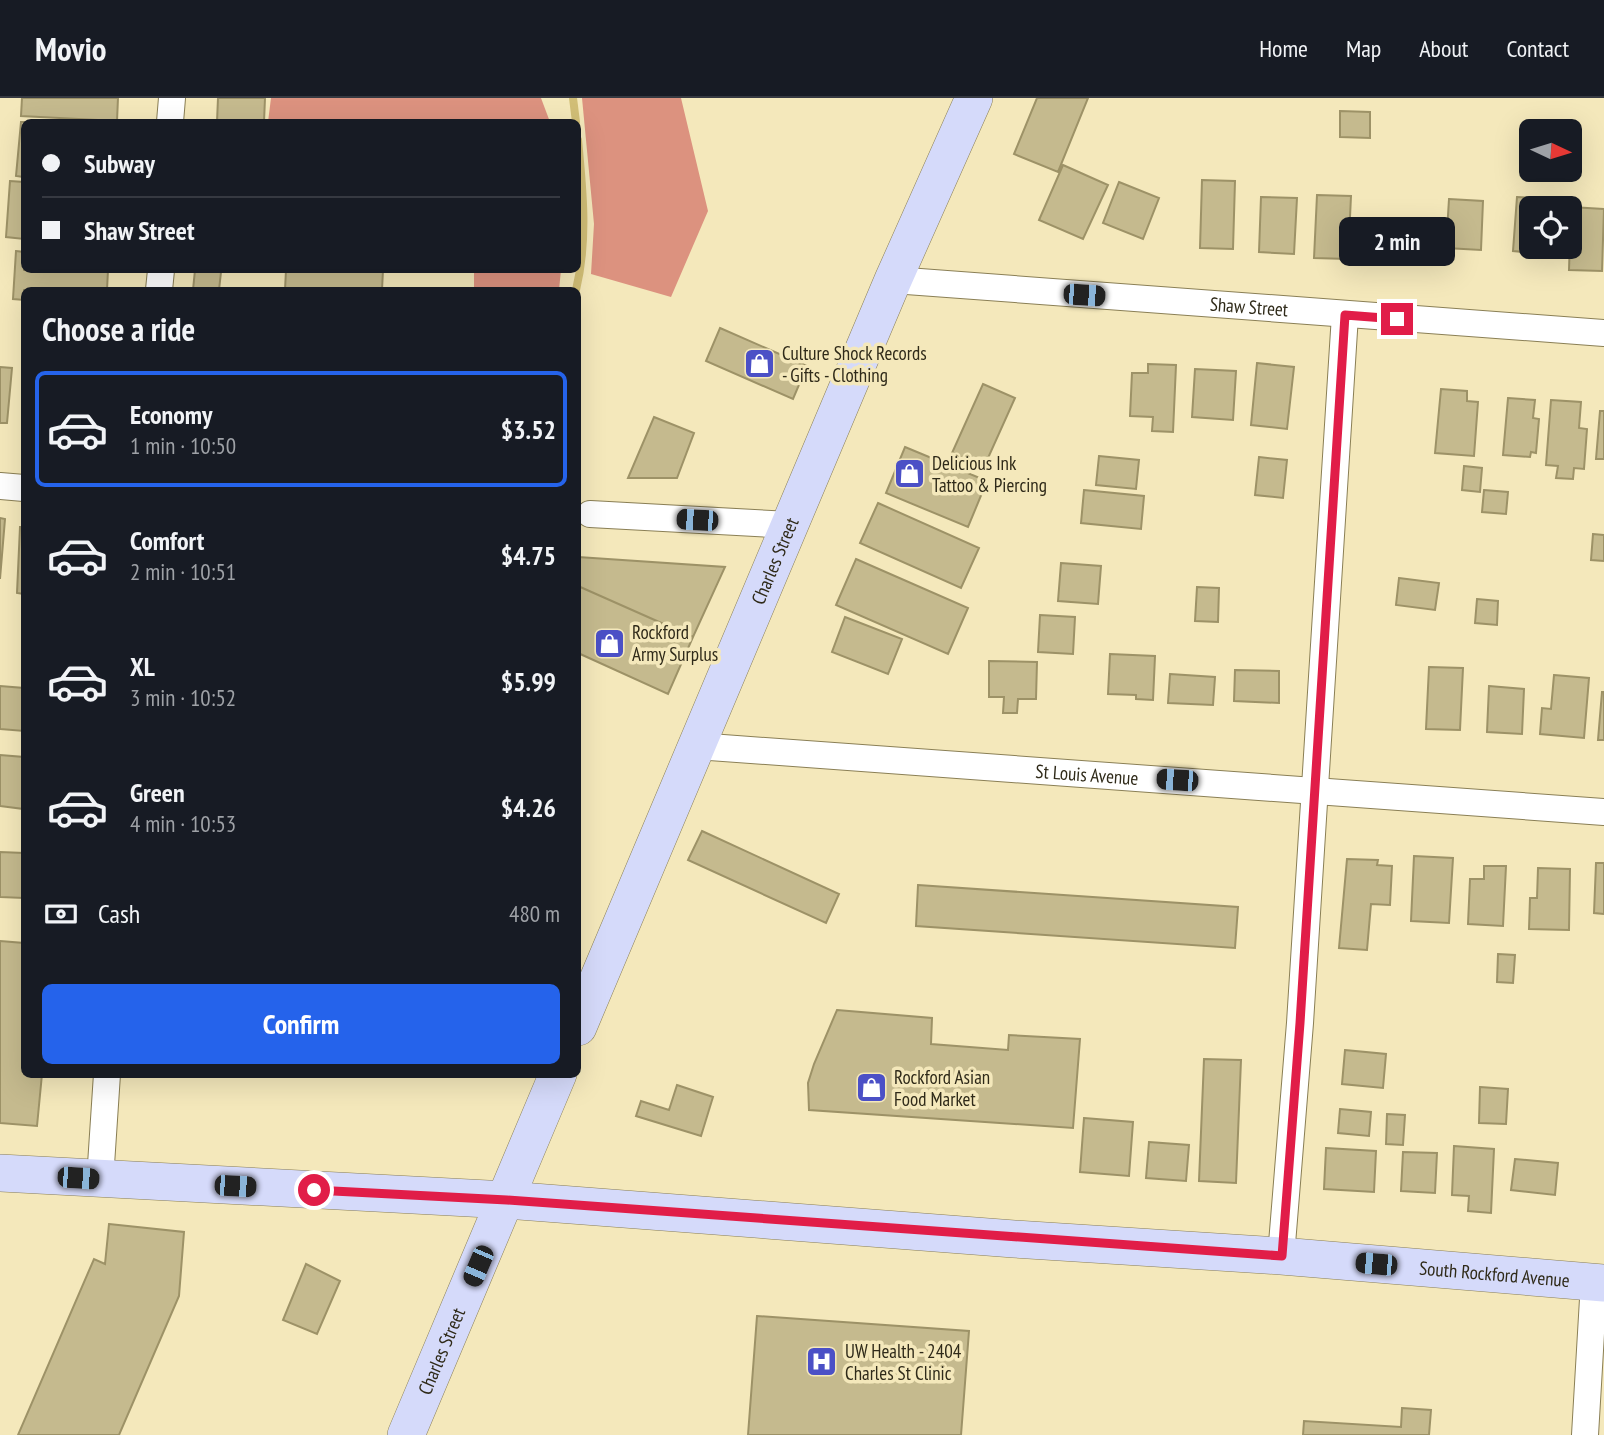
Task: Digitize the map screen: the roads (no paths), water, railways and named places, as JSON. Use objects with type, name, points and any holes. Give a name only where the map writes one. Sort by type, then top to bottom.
[{"type":"street","points":[[170,119],[172,98]]},
{"type":"street","name":"Charles Street","points":[[581,1020],[893,280],[974,98]]},
{"type":"street","name":"Shaw Street","points":[[893,280],[1604,333]]},
{"type":"street","points":[[1282,1256],[1300,1023],[1345,315]]},
{"type":"street","points":[[0,486],[21,488]]},
{"type":"street","points":[[590,514],[790,526]]},
{"type":"street","name":"St Louis Avenue","points":[[696,746],[1604,812]]},
{"type":"street","points":[[100,1180],[107,1078]]},
{"type":"street","name":"Charles Street","points":[[406,1435],[556,1078]]},
{"type":"street","name":"South Rockford Avenue","points":[[0,1173],[507,1200],[1282,1256],[1599,1283]]},
{"type":"street","points":[[1585,1435],[1599,1283]]},
{"type":"waterway","points":[[573,98],[576,119]]},
{"type":"waterway","points":[[581,174],[581,262]]},
{"type":"waterway","points":[[577,287],[580,273]]},
{"type":"place","name":"Culture Shock Records - Gifts - Clothing","points":[[759,364]]},
{"type":"place","name":"Delicious Ink Tattoo & Piercing","points":[[909,474]]},
{"type":"place","name":"Rockford Army Surplus","points":[[609,643]]},
{"type":"place","name":"Rockford Asian Food Market","points":[[871,1088]]},
{"type":"place","name":"UW Health - 2404 Charles St Clinic","points":[[822,1362]]}]
